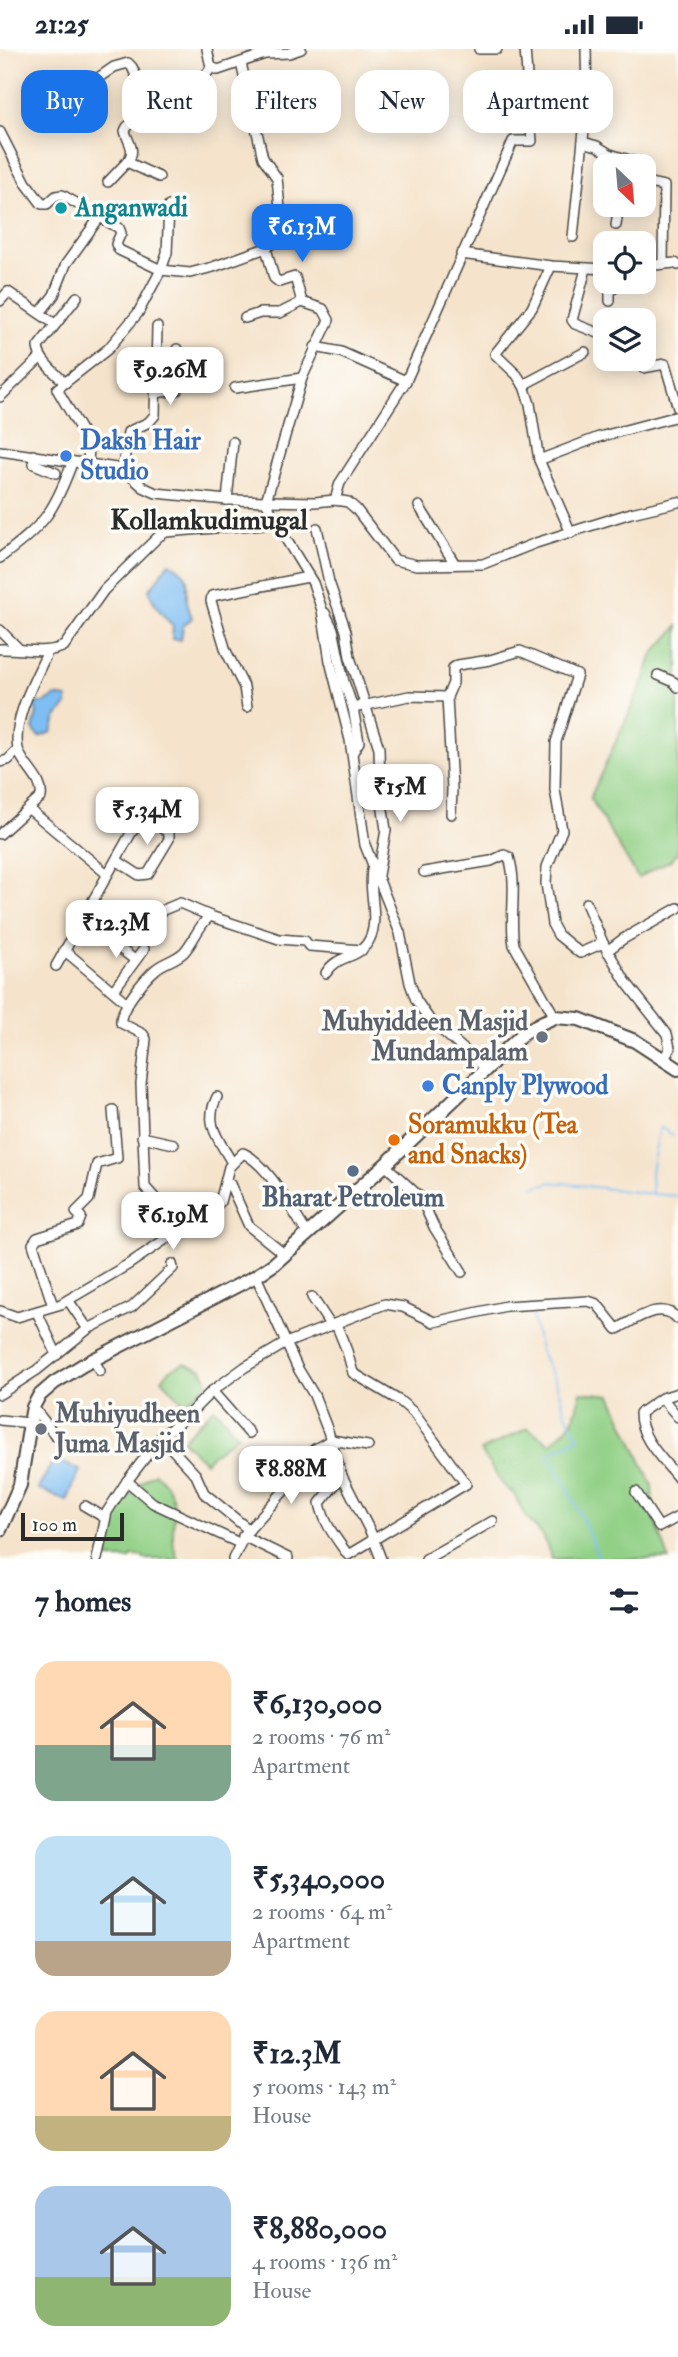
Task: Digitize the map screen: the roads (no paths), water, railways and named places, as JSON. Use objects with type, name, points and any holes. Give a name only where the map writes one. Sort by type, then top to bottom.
[{"type":"main road","points":[[0,1530],[20,1485],[33,1407],[39,1396],[54,1383],[97,1365],[256,1276],[385,1165],[525,1032],[555,1017],[579,1019],[635,1041],[678,1069]]},
{"type":"street","points":[[207,49],[211,67],[209,70]]},
{"type":"street","points":[[211,67],[218,70],[265,54],[289,54],[301,49]]},
{"type":"street","points":[[479,49],[497,49]]},
{"type":"street","points":[[335,499],[340,483],[406,381],[513,141],[532,141],[525,49]]},
{"type":"street","points":[[573,237],[587,87],[586,49]]},
{"type":"street","points":[[108,71],[128,63],[132,70]]},
{"type":"street","points":[[0,132],[26,183],[42,204],[62,195],[121,230],[116,244],[119,250],[161,270],[201,271],[267,248],[278,240],[282,229],[281,196],[275,172],[263,158],[241,63]]},
{"type":"street","points":[[108,182],[132,156],[126,133]]},
{"type":"street","points":[[583,142],[610,154]]},
{"type":"street","points":[[127,162],[159,177]]},
{"type":"street","points":[[656,184],[664,186],[663,264]]},
{"type":"street","points":[[88,465],[89,444],[57,389],[108,349],[138,313],[167,253],[169,206]]},
{"type":"street","points":[[615,225],[617,217]]},
{"type":"street","points":[[40,313],[54,295],[66,264],[99,218]]},
{"type":"street","points":[[267,248],[274,278],[279,282],[295,277],[302,302]]},
{"type":"street","points":[[461,254],[593,269]]},
{"type":"street","points":[[656,265],[678,265]]},
{"type":"street","points":[[551,266],[532,308],[495,354],[523,384],[530,404],[539,460],[571,533]]},
{"type":"street","points":[[586,269],[572,320],[575,324],[593,331]]},
{"type":"street","points":[[0,302],[8,292],[55,324]]},
{"type":"street","points":[[610,294],[610,301]]},
{"type":"street","points":[[65,383],[37,351],[77,297]]},
{"type":"street","points":[[245,319],[260,313],[280,313],[302,302],[323,309],[329,320],[302,378],[266,501],[275,523],[313,583],[322,610],[330,661],[353,754],[361,826],[400,933],[416,1000],[429,1020],[485,1069]]},
{"type":"street","points":[[123,469],[126,436],[132,429],[153,419],[155,415],[157,327]]},
{"type":"street","points":[[315,347],[341,352],[406,381]]},
{"type":"street","points":[[155,393],[177,390],[177,349]]},
{"type":"street","points":[[523,384],[585,352]]},
{"type":"street","points":[[0,397],[41,358]]},
{"type":"street","points":[[656,366],[665,364],[678,408]]},
{"type":"street","points":[[235,387],[302,378]]},
{"type":"street","points":[[539,460],[599,437],[678,416]]},
{"type":"street","points":[[227,500],[233,442]]},
{"type":"street","points":[[0,451],[123,469],[143,487],[156,493],[227,500],[335,499],[348,502],[395,560],[417,565],[483,564],[536,543],[631,513],[678,502]]},
{"type":"street","points":[[33,456],[34,464],[57,473]]},
{"type":"street","points":[[0,558],[39,527],[50,513],[60,496],[72,463]]},
{"type":"street","points":[[419,506],[455,564]]},
{"type":"street","points":[[0,649],[57,650],[69,641],[104,590],[166,532],[275,523]]},
{"type":"street","points":[[317,527],[329,582],[346,632],[350,657],[379,748],[380,790],[386,830],[378,875]]},
{"type":"street","points":[[247,707],[244,687],[226,651],[211,601],[212,596],[308,577]]},
{"type":"street","points":[[322,610],[333,629],[344,682],[353,708],[359,742],[353,754]]},
{"type":"street","points":[[0,629],[18,648]]},
{"type":"street","points":[[0,834],[29,809],[43,792],[18,750],[21,716],[48,651]]},
{"type":"street","points":[[451,814],[447,697],[453,683],[453,668],[458,664],[490,660],[520,651],[576,675],[556,741],[555,790],[562,830],[547,867],[548,908],[558,935],[580,953],[623,939],[678,908]]},
{"type":"street","points":[[658,675],[674,682],[678,687]]},
{"type":"street","points":[[353,708],[409,696],[447,697]]},
{"type":"street","points":[[0,762],[8,760],[18,750]]},
{"type":"street","points":[[56,966],[148,803]]},
{"type":"street","points":[[29,809],[107,874]]},
{"type":"street","points":[[116,860],[139,875],[148,874],[169,839],[169,833],[141,814]]},
{"type":"street","points":[[424,872],[491,861],[504,855],[509,857],[514,883],[514,945],[555,1017]]},
{"type":"street","points":[[326,973],[332,964],[362,950],[372,934],[370,876],[373,865]]},
{"type":"street","points":[[156,913],[180,903],[279,939],[305,941],[309,946],[362,950]]},
{"type":"street","points":[[586,903],[605,947],[626,982],[667,1034],[670,1048],[664,1059]]},
{"type":"street","points":[[182,1227],[145,1187],[141,1084],[146,1039],[143,1034],[121,1023],[120,1017],[158,967],[171,962],[184,951],[210,916]]},
{"type":"street","points":[[82,919],[135,960]]},
{"type":"street","points":[[113,991],[144,949]]},
{"type":"street","points":[[64,950],[128,1004]]},
{"type":"street","points":[[217,1097],[211,1108],[210,1123],[232,1163]]},
{"type":"street","points":[[53,1306],[33,1244],[37,1238],[78,1225],[81,1217],[76,1212],[89,1199],[97,1164],[117,1158],[113,1110]]},
{"type":"street","points":[[142,1137],[174,1144]]},
{"type":"street","points":[[0,1311],[17,1317],[37,1313],[68,1300],[215,1209],[232,1163],[243,1153],[250,1156],[276,1186],[307,1233]]},
{"type":"street","points":[[385,1165],[421,1198],[434,1227],[462,1272]]},
{"type":"street","points":[[230,1184],[249,1226],[284,1254]]},
{"type":"street","points":[[0,1394],[57,1355],[88,1329],[132,1307],[173,1268],[172,1264]]},
{"type":"street","points":[[256,1276],[297,1367],[314,1395],[342,1476],[381,1559]]},
{"type":"street","points":[[312,1297],[333,1325],[347,1351],[353,1374],[400,1401],[413,1412],[466,1485],[348,1555],[330,1531],[322,1515],[320,1503],[342,1476]]},
{"type":"street","points":[[68,1300],[88,1329]]},
{"type":"street","points":[[97,1559],[107,1512],[161,1437],[212,1391],[244,1367],[286,1343],[385,1304],[415,1312],[434,1322],[506,1306],[587,1301],[597,1304],[617,1329],[651,1311],[668,1311],[678,1319]]},
{"type":"street","points":[[37,1313],[57,1355]]},
{"type":"street","points":[[212,1391],[249,1433]]},
{"type":"street","points":[[678,1393],[662,1398],[640,1413],[643,1434],[678,1478]]},
{"type":"street","points":[[662,1398],[678,1417]]},
{"type":"street","points":[[33,1407],[55,1435],[64,1440]]},
{"type":"street","points":[[0,1420],[30,1423]]},
{"type":"street","points":[[161,1437],[196,1475],[204,1493],[244,1536]]},
{"type":"street","points":[[233,1559],[244,1536],[292,1482],[302,1459],[331,1440],[368,1446]]},
{"type":"street","points":[[127,1481],[153,1503],[244,1536],[288,1558]]},
{"type":"street","points":[[636,1492],[659,1527],[678,1517]]},
{"type":"street","points":[[85,1506],[105,1518]]},
{"type":"street","points":[[426,1559],[493,1521]]},
{"type":"water","points":[[170,563],[182,571],[187,579],[187,601],[192,618],[183,626],[181,640],[172,639],[173,626],[155,605],[149,589]]},
{"type":"water","points":[[56,696],[67,698],[67,705],[56,718],[52,732],[39,737],[33,729],[37,713],[34,703],[44,703]]},
{"type":"water","points":[[54,1459],[80,1470],[67,1501],[38,1489]]},
{"type":"waterway","points":[[673,1135],[660,1127],[651,1171],[652,1194],[678,1196]]},
{"type":"waterway","points":[[534,1187],[552,1182],[652,1194]]},
{"type":"waterway","points":[[532,1314],[540,1350],[557,1385],[566,1414],[579,1438],[548,1454],[576,1505],[599,1559]]},
{"type":"place","name":"Anganwadi","points":[[61,208]]},
{"type":"place","name":"Daksh Hair Studio","points":[[66,456]]},
{"type":"place","name":"Muhyiddeen Masjid Mundampalam","points":[[542,1037]]},
{"type":"place","name":"Canply Plywood","points":[[428,1086]]},
{"type":"place","name":"Soramukku (Tea and Snacks)","points":[[394,1140]]},
{"type":"place","name":"Bharat Petroleum","points":[[353,1171]]},
{"type":"place","name":"Muhiyudheen Juma Masjid","points":[[41,1429]]},
{"type":"district","name":"Kollamkudimugal","points":[[209,520]]}]
